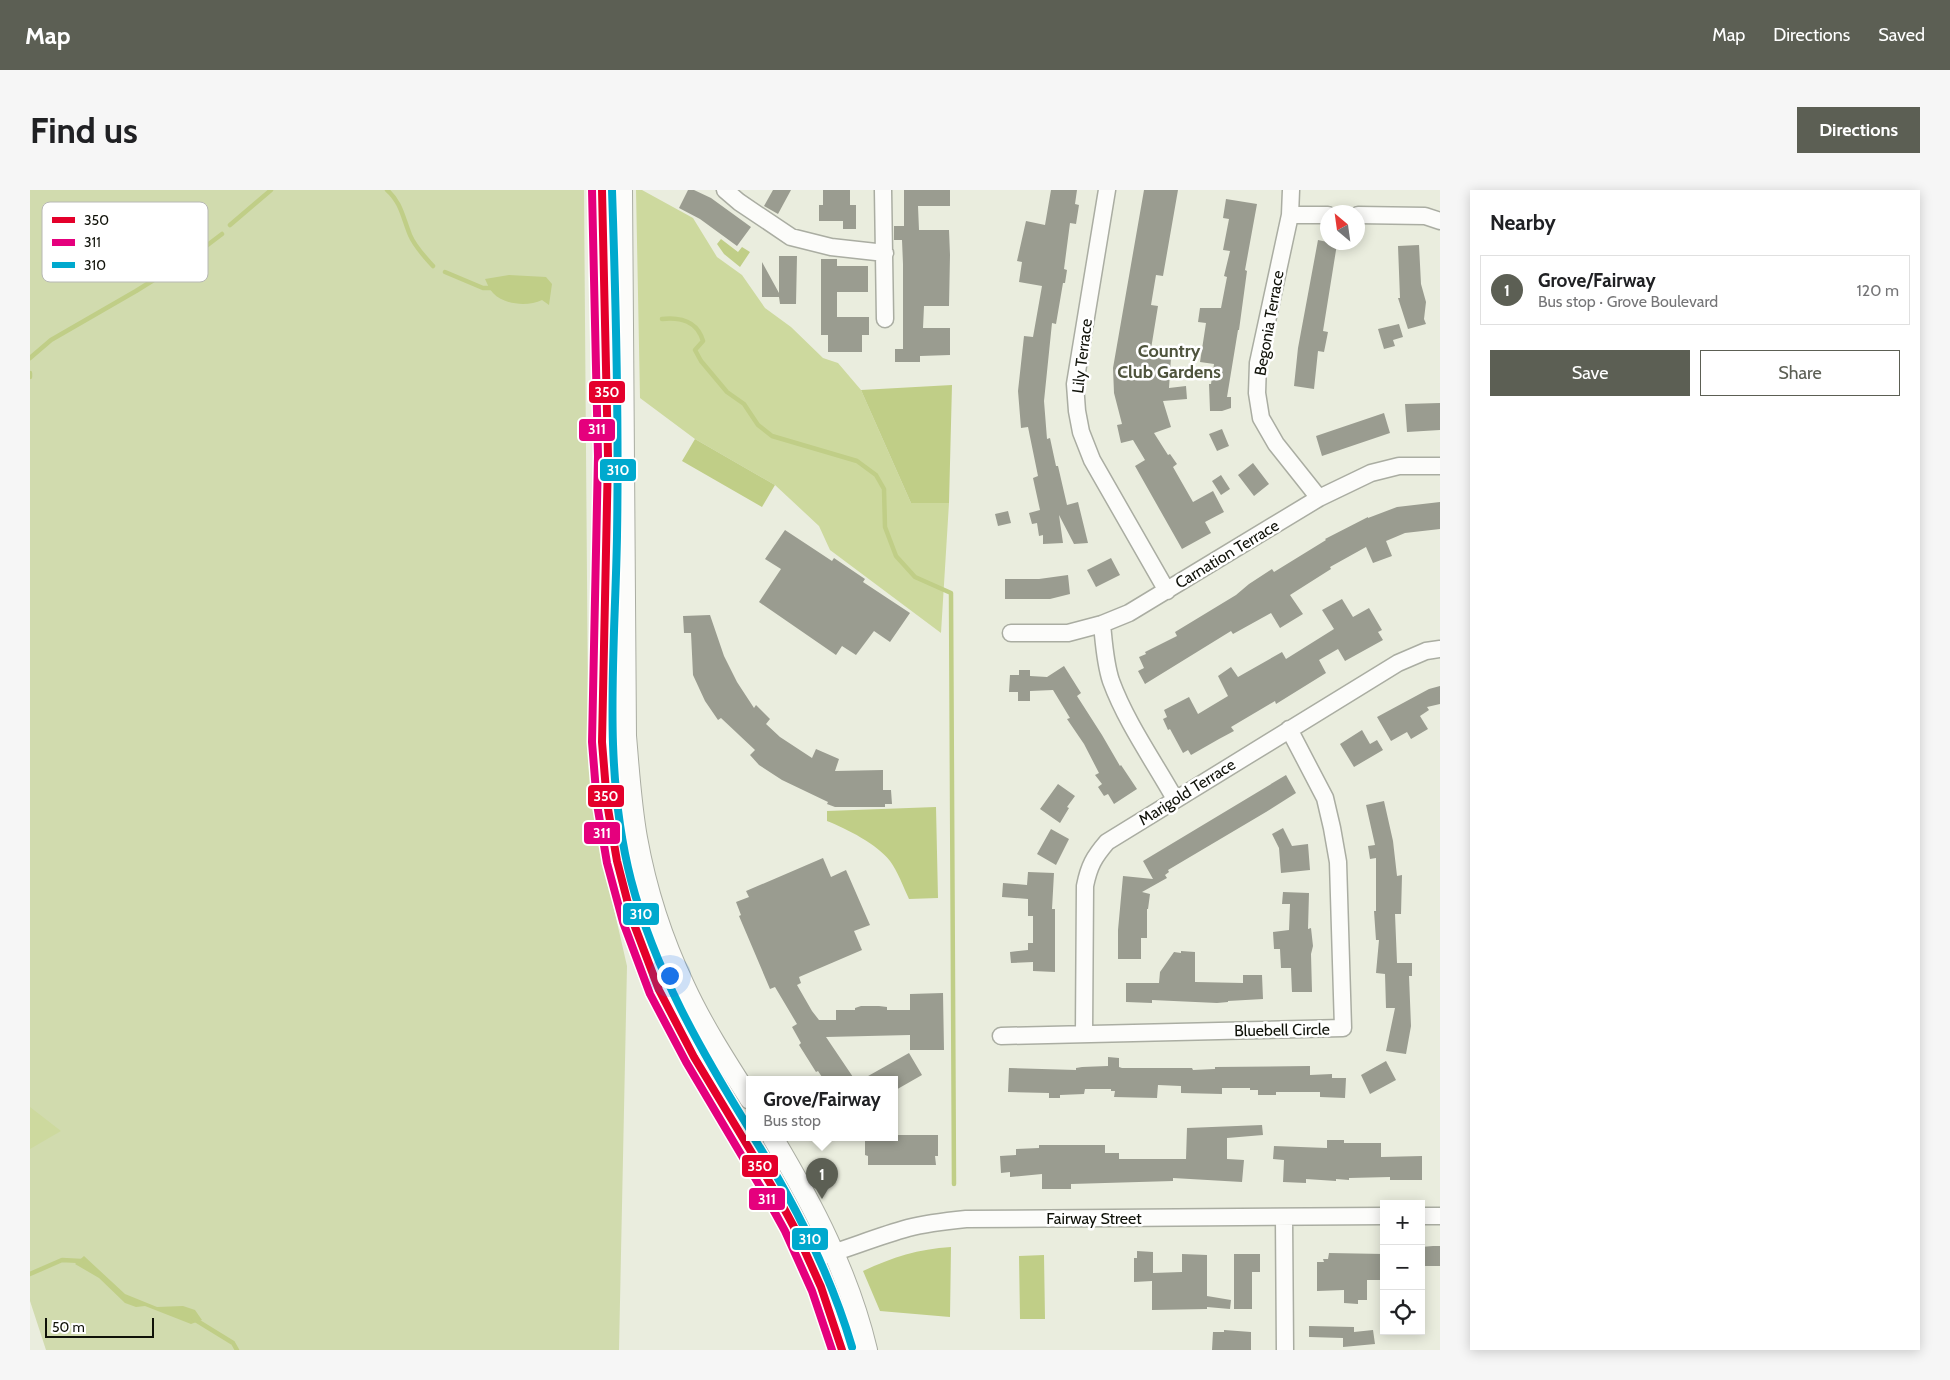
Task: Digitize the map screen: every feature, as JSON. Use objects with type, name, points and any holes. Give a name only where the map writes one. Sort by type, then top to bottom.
[{"type":"street","points":[[602,190],[606,325],[607,530],[603,761],[610,824],[621,880],[644,955],[672,1018],[774,1190],[809,1260],[830,1311],[842,1350]]},
{"type":"street","points":[[622,190],[626,736],[630,790],[638,840],[649,887],[665,939],[685,987],[702,1021],[746,1093]]},
{"type":"street","points":[[725,190],[739,202],[791,237],[831,247],[884,253]]},
{"type":"street","points":[[884,190],[885,319]]},
{"type":"street","name":"Lily Terrace","points":[[1107,190],[1075,384],[1077,411],[1081,432],[1092,460],[1167,591]]},
{"type":"street","name":"Begonia Terrace","points":[[1291,190],[1290,215],[1258,363],[1257,393],[1261,418],[1276,444],[1319,498]]},
{"type":"street","points":[[1290,215],[1320,215]]},
{"type":"street","points":[[1365,215],[1424,216],[1440,221]]},
{"type":"street","name":"Carnation Terrace","points":[[1011,633],[1068,633],[1102,624],[1129,613],[1319,498],[1371,472],[1399,466],[1440,466]]},
{"type":"street","points":[[1102,624],[1105,657],[1111,680],[1122,706],[1175,799]]},
{"type":"street","name":"Marigold Terrace","points":[[1084,1034],[1085,886],[1088,867],[1107,842],[1398,663],[1426,651],[1440,649]]},
{"type":"street","points":[[604,687],[626,687]]},
{"type":"street","name":"Bluebell Circle","points":[[1001,1036],[1344,1028],[1338,862],[1332,828],[1326,798],[1289,729]]},
{"type":"street","points":[[775,1141],[835,1253],[854,1303],[867,1350]]},
{"type":"street","name":"Fairway Street","points":[[809,1260],[908,1228],[934,1222],[966,1219],[1380,1216]]},
{"type":"street","points":[[1425,1216],[1440,1216]]},
{"type":"street","points":[[1284,1218],[1285,1350]]},
{"type":"shaded area","points":[[30,190],[584,190],[588,707],[597,835],[627,966],[619,1350],[46,1350],[30,1301]]},
{"type":"shaded area","points":[[636,190],[642,190],[693,218],[717,257],[742,275],[765,308],[791,327],[823,358],[838,363],[861,390],[911,503],[949,503],[941,633],[830,550],[819,526],[775,485],[695,439],[640,398]]},
{"type":"shaded area","points":[[721,239],[738,252],[742,247],[750,252],[740,267],[724,254],[717,244]]},
{"type":"shaded area","points":[[509,275],[546,277],[552,284],[549,305],[542,300],[530,304],[516,304],[503,300],[490,290],[485,279]]},
{"type":"shaded area","points":[[952,385],[949,503],[911,503],[861,390]]},
{"type":"shaded area","points":[[695,439],[775,485],[762,507],[682,461]]},
{"type":"shaded area","points":[[936,807],[938,898],[909,899],[896,870],[884,855],[861,838],[827,821],[827,811]]},
{"type":"shaded area","points":[[30,1107],[61,1131],[30,1149]]},
{"type":"shaded area","points":[[951,1247],[950,1317],[880,1311],[863,1271],[906,1255]]},
{"type":"shaded area","points":[[1044,1255],[1045,1319],[1020,1319],[1019,1256]]},
{"type":"shaded area","points":[[84,1256],[125,1294],[157,1307],[183,1306],[195,1310],[202,1320],[191,1324],[145,1306],[136,1307],[125,1303],[99,1278],[75,1264]]},
{"type":"building","points":[[688,190],[694,190],[711,198],[751,227],[737,246],[700,219],[679,208]]},
{"type":"building","points":[[773,190],[791,190],[778,214],[764,206]]},
{"type":"building","points":[[823,190],[850,190],[850,205],[856,205],[856,229],[843,229],[843,221],[819,221],[819,205],[823,205]]},
{"type":"building","points":[[904,190],[950,190],[950,206],[918,206],[919,230],[949,230],[950,255],[949,306],[924,306],[923,328],[950,328],[950,355],[920,356],[920,362],[895,362],[895,349],[903,349],[903,264],[902,240],[894,240],[894,226],[904,226]]},
{"type":"building","points":[[1051,190],[1077,190],[1075,204],[1079,205],[1076,224],[1070,223],[1064,269],[1067,270],[1065,283],[1063,283],[1056,324],[1052,323],[1044,401],[1047,439],[1050,438],[1067,505],[1078,502],[1088,543],[1074,544],[1059,515],[1063,543],[1043,544],[1043,535],[1039,536],[1037,523],[1032,524],[1029,513],[1040,510],[1033,478],[1038,476],[1028,427],[1021,428],[1018,391],[1024,336],[1033,337],[1042,286],[1019,282],[1022,262],[1017,261],[1026,221],[1045,225]]},
{"type":"building","points":[[1144,190],[1178,190],[1163,276],[1156,275],[1151,305],[1158,306],[1150,355],[1171,357],[1169,388],[1186,386],[1187,399],[1163,401],[1171,427],[1154,433],[1168,455],[1170,454],[1177,464],[1173,467],[1193,502],[1213,491],[1224,512],[1205,522],[1211,533],[1182,549],[1135,466],[1145,460],[1133,440],[1121,443],[1117,425],[1122,424],[1114,393],[1113,368]]},
{"type":"building","points":[[1226,199],[1257,204],[1245,270],[1247,271],[1239,330],[1227,397],[1231,397],[1231,408],[1222,411],[1210,411],[1209,384],[1211,384],[1214,364],[1200,362],[1206,323],[1198,322],[1200,308],[1221,308],[1227,277],[1224,276],[1230,251],[1223,250],[1229,219],[1223,218]]},
{"type":"building","points":[[1318,240],[1320,240],[1320,250],[1336,250],[1323,331],[1328,332],[1324,352],[1318,351],[1314,389],[1294,386],[1298,348]]},
{"type":"building","points":[[1419,245],[1421,284],[1426,302],[1424,319],[1426,324],[1408,329],[1398,298],[1400,298],[1398,246]]},
{"type":"building","points":[[779,256],[797,256],[796,304],[780,304],[779,297],[762,297],[762,262],[779,293]]},
{"type":"building","points":[[821,259],[837,259],[837,266],[868,266],[868,292],[837,292],[837,317],[869,317],[869,335],[862,335],[862,352],[828,352],[828,335],[821,335]]},
{"type":"building","points":[[1399,324],[1403,337],[1393,340],[1395,346],[1384,349],[1378,329]]},
{"type":"building","points":[[1440,403],[1440,430],[1407,432],[1405,404]]},
{"type":"building","points":[[1384,413],[1390,433],[1322,456],[1316,436]]},
{"type":"building","points":[[1222,429],[1229,446],[1217,451],[1209,434]]},
{"type":"building","points":[[1253,463],[1269,484],[1254,496],[1238,475]]},
{"type":"building","points":[[1221,475],[1230,489],[1221,495],[1212,481]]},
{"type":"building","points":[[1440,502],[1440,529],[1405,533],[1386,541],[1392,556],[1373,563],[1366,547],[1330,567],[1331,569],[1290,595],[1303,614],[1280,628],[1271,613],[1233,634],[1231,631],[1145,684],[1138,671],[1144,668],[1139,657],[1177,636],[1175,632],[1236,595],[1272,569],[1274,572],[1325,539],[1368,517],[1397,507]]},
{"type":"building","points":[[1008,511],[1011,523],[998,526],[995,514]]},
{"type":"building","points":[[785,530],[832,561],[834,558],[865,579],[863,582],[910,613],[890,642],[874,631],[856,655],[842,646],[836,655],[759,602],[781,569],[765,559]]},
{"type":"building","points":[[1111,558],[1120,575],[1096,587],[1087,570]]},
{"type":"building","points":[[1068,575],[1070,594],[1050,599],[1005,599],[1005,579],[1039,579]]},
{"type":"building","points":[[1342,599],[1353,617],[1369,608],[1382,630],[1378,632],[1383,640],[1345,661],[1338,649],[1319,660],[1326,673],[1276,704],[1275,701],[1231,727],[1234,731],[1191,755],[1188,750],[1183,753],[1163,719],[1167,717],[1164,710],[1189,697],[1198,714],[1228,696],[1218,676],[1231,667],[1238,677],[1282,652],[1286,659],[1334,629],[1322,610]]},
{"type":"building","points":[[710,615],[724,656],[737,682],[754,708],[756,705],[770,719],[766,724],[780,737],[812,758],[816,749],[839,759],[835,771],[883,770],[883,790],[891,790],[892,804],[885,804],[885,807],[835,807],[782,780],[759,765],[750,755],[755,750],[721,718],[718,720],[705,701],[693,675],[691,633],[684,633],[683,616]]},
{"type":"building","points":[[1064,666],[1081,693],[1077,696],[1120,766],[1137,789],[1114,804],[1108,794],[1104,796],[1098,787],[1102,784],[1095,775],[1099,773],[1084,744],[1067,719],[1070,718],[1053,690],[1030,691],[1030,701],[1018,701],[1018,692],[1009,692],[1010,675],[1019,675],[1019,670],[1030,670],[1030,676],[1047,677]]},
{"type":"building","points":[[1440,686],[1440,704],[1427,707],[1429,710],[1420,716],[1428,729],[1411,739],[1407,732],[1391,741],[1377,717],[1429,689]]},
{"type":"building","points":[[1362,730],[1370,744],[1377,740],[1383,750],[1354,767],[1340,744]]},
{"type":"building","points":[[1286,775],[1296,793],[1168,870],[1169,872],[1165,875],[1167,878],[1142,892],[1150,894],[1147,909],[1147,938],[1141,938],[1141,959],[1118,959],[1118,930],[1123,876],[1153,879],[1143,861]]},
{"type":"building","points":[[1058,784],[1075,796],[1067,807],[1069,808],[1060,823],[1040,809]]},
{"type":"building","points":[[1384,801],[1393,841],[1397,876],[1402,875],[1401,914],[1395,914],[1397,963],[1412,963],[1412,976],[1409,976],[1411,1026],[1406,1054],[1386,1051],[1395,1008],[1386,1008],[1385,974],[1376,973],[1379,940],[1376,940],[1374,911],[1376,911],[1376,858],[1370,859],[1368,846],[1375,845],[1366,805]]},
{"type":"building","points":[[1283,828],[1292,846],[1308,844],[1310,870],[1281,873],[1279,848],[1272,834]]},
{"type":"building","points":[[1051,829],[1069,839],[1056,865],[1037,854]]},
{"type":"building","points":[[823,858],[831,877],[846,870],[870,925],[854,931],[862,950],[799,977],[801,983],[797,985],[819,1020],[836,1020],[836,1010],[855,1010],[855,1008],[861,1006],[887,1007],[887,1010],[910,1010],[910,994],[943,993],[944,1050],[910,1050],[910,1035],[826,1037],[852,1076],[821,1076],[818,1071],[816,1072],[799,1045],[801,1043],[792,1027],[797,1024],[775,987],[770,989],[739,916],[741,915],[736,902],[749,897],[746,891]]},
{"type":"building","points":[[1028,872],[1054,873],[1052,909],[1055,909],[1055,972],[1033,971],[1033,962],[1011,963],[1010,952],[1028,950],[1028,943],[1033,943],[1033,916],[1028,916],[1028,899],[1002,897],[1003,883],[1027,885]]},
{"type":"building","points":[[1283,892],[1309,893],[1308,929],[1311,928],[1313,946],[1311,954],[1312,992],[1292,992],[1291,968],[1281,968],[1280,949],[1274,949],[1273,932],[1289,930],[1290,904],[1282,904]]},
{"type":"building","points":[[1181,951],[1195,952],[1195,982],[1243,983],[1243,975],[1262,975],[1263,999],[1217,1003],[1152,1000],[1152,1003],[1126,1002],[1126,983],[1159,983],[1160,972],[1174,952],[1181,953]]},
{"type":"building","points":[[909,1053],[922,1075],[898,1089],[898,1076],[868,1076]]},
{"type":"building","points":[[1108,1057],[1119,1058],[1119,1067],[1122,1068],[1192,1068],[1193,1070],[1215,1069],[1215,1067],[1310,1066],[1310,1075],[1332,1074],[1332,1078],[1346,1078],[1345,1098],[1320,1097],[1320,1092],[1276,1092],[1276,1095],[1258,1095],[1258,1090],[1250,1090],[1250,1088],[1222,1088],[1222,1094],[1181,1093],[1181,1086],[1158,1085],[1157,1098],[1114,1097],[1115,1091],[1111,1091],[1111,1089],[1085,1089],[1084,1094],[1060,1095],[1060,1098],[1049,1098],[1049,1093],[1008,1092],[1009,1068],[1076,1070],[1076,1068],[1082,1067],[1108,1066]]},
{"type":"building","points":[[1386,1061],[1396,1080],[1370,1094],[1361,1075]]},
{"type":"building","points":[[1262,1125],[1263,1135],[1227,1138],[1227,1159],[1244,1160],[1242,1182],[1173,1178],[1173,1181],[1071,1184],[1071,1189],[1042,1189],[1042,1174],[1010,1177],[1010,1172],[1001,1173],[1000,1156],[1016,1155],[1016,1149],[1039,1148],[1039,1145],[1105,1145],[1105,1153],[1119,1153],[1119,1159],[1186,1159],[1187,1128]]},
{"type":"building","points":[[898,1135],[938,1135],[938,1156],[935,1156],[936,1165],[868,1165],[868,1156],[865,1155],[865,1141],[898,1141]]},
{"type":"building","points":[[1327,1140],[1344,1140],[1344,1143],[1381,1143],[1381,1157],[1422,1156],[1422,1180],[1390,1180],[1390,1177],[1349,1178],[1349,1180],[1336,1179],[1336,1181],[1306,1179],[1306,1183],[1283,1182],[1284,1160],[1273,1159],[1274,1146],[1327,1148]]},
{"type":"building","points":[[1440,1246],[1440,1266],[1425,1266],[1425,1247]]},
{"type":"building","points":[[1137,1251],[1153,1252],[1153,1273],[1182,1272],[1182,1254],[1207,1255],[1207,1296],[1231,1300],[1230,1309],[1207,1307],[1207,1309],[1152,1310],[1152,1281],[1134,1282],[1134,1258],[1137,1258]]},
{"type":"building","points":[[1329,1253],[1380,1254],[1380,1280],[1367,1280],[1367,1300],[1358,1300],[1358,1304],[1344,1303],[1344,1290],[1317,1291],[1317,1262],[1324,1262],[1323,1259],[1328,1259]]},
{"type":"building","points":[[1234,1254],[1260,1254],[1260,1272],[1252,1272],[1252,1309],[1234,1309]]},
{"type":"building","points":[[1309,1326],[1354,1327],[1354,1332],[1373,1330],[1375,1344],[1343,1347],[1343,1338],[1309,1337]]},
{"type":"building","points":[[1224,1330],[1251,1332],[1251,1350],[1212,1350],[1213,1332],[1224,1332]]},
{"type":"waterway","points":[[230,225],[271,190]]},
{"type":"waterway","points":[[387,190],[399,205],[414,244],[433,266]]},
{"type":"waterway","points":[[208,245],[222,234]]},
{"type":"waterway","points":[[445,272],[483,288],[496,288]]},
{"type":"waterway","points":[[30,358],[51,340],[150,282]]},
{"type":"waterway","points":[[662,319],[682,320],[697,329],[703,341],[695,350],[701,361],[727,392],[744,404],[758,425],[772,436],[857,461],[876,475],[884,489],[885,527],[896,556],[915,577],[951,593],[954,1184]]},
{"type":"waterway","points":[[30,1274],[62,1260],[81,1261]]},
{"type":"waterway","points":[[194,1319],[233,1343],[237,1350]]},
{"type":"transit line","name":"311","points":[[592,190],[598,456],[592,742],[597,804],[607,863],[623,922],[650,994],[686,1062],[785,1231],[812,1291],[832,1350]]},
{"type":"transit line","name":"350","points":[[602,190],[608,456],[602,742],[607,803],[617,861],[632,919],[659,990],[694,1057],[773,1188],[794,1227],[821,1287],[842,1350]]},
{"type":"transit line","name":"310","points":[[612,190],[618,449],[612,709],[616,795],[622,837],[631,880],[641,914],[666,978],[697,1040],[746,1123]]},
{"type":"transit line","name":"310","points":[[756,1141],[784,1188],[810,1239],[833,1292],[852,1347]]},
{"type":"place","name":"Grove/Fairway","points":[[822,1199]]},
{"type":"district","name":"Country Club Gardens","points":[[1169,361]]}]
